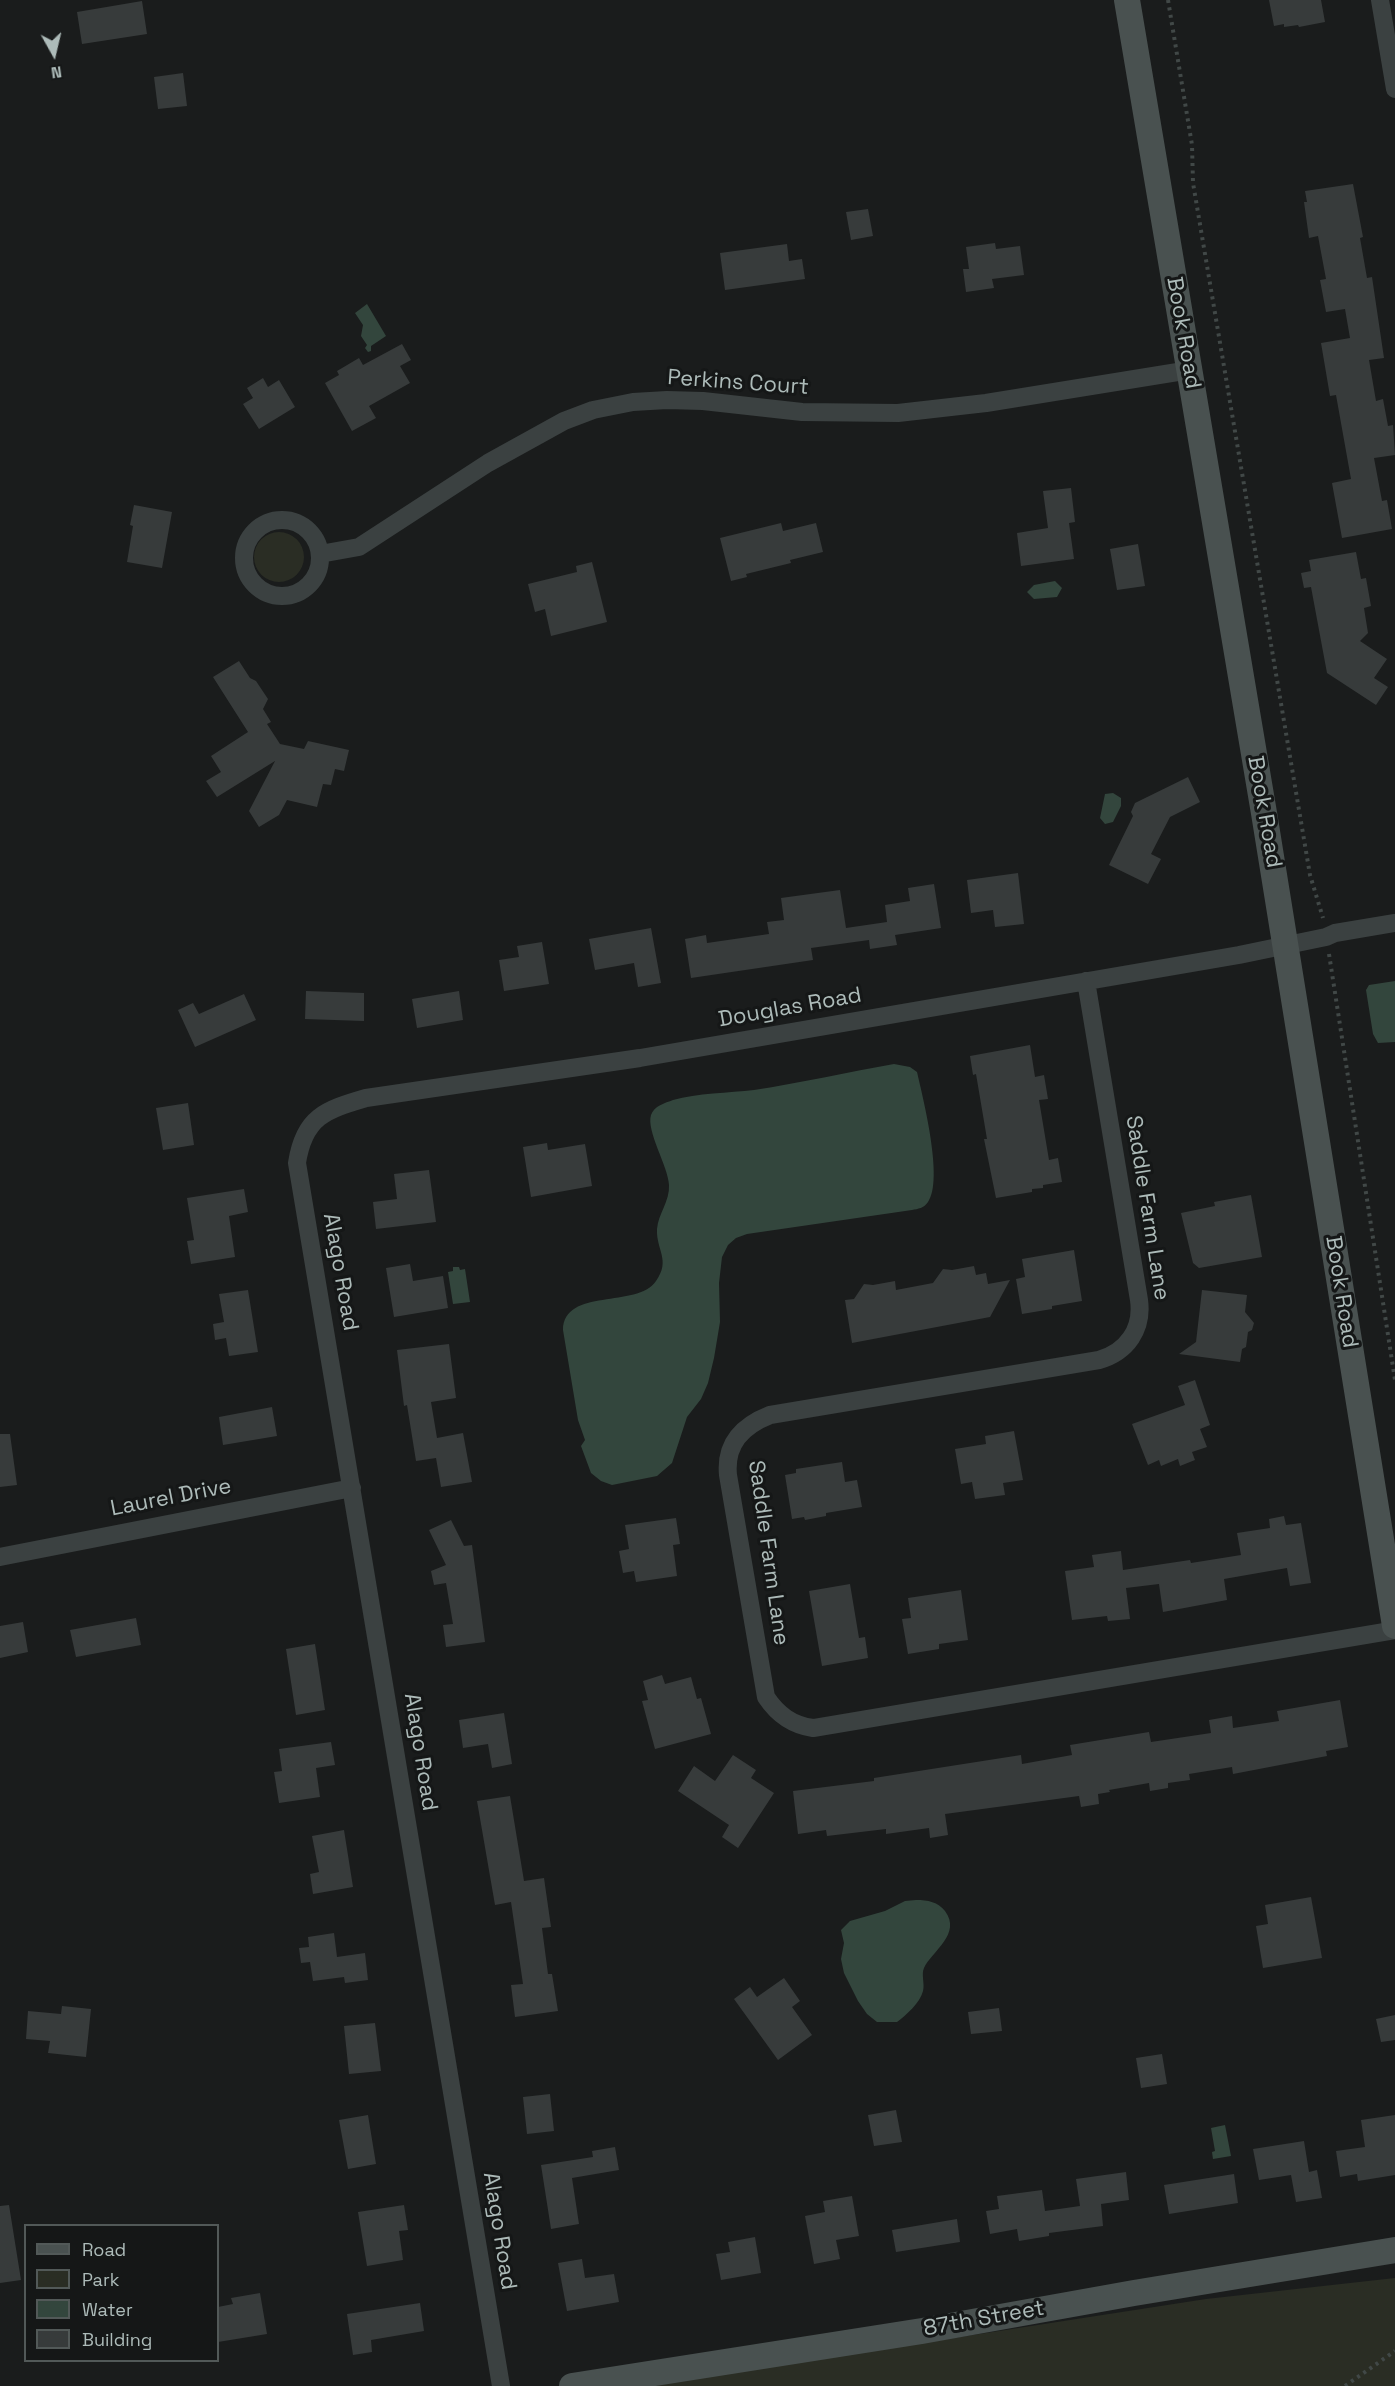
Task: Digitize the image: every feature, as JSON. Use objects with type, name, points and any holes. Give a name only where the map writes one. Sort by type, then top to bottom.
[{"type":"street","name":"Book Road","points":[[1128,0],[1286,946],[1395,1628]]},
{"type":"street","points":[[1380,0],[1395,89]]},
{"type":"street","name":"Perkins Court","points":[[320,554],[359,547],[488,463],[564,421],[593,410],[633,402],[703,400],[802,412],[898,413],[986,403],[1190,370]]},
{"type":"street","points":[[278,520],[297,523],[306,528],[313,536],[320,554],[320,564],[312,582],[304,589],[286,596],[276,596],[258,587],[247,572],[244,562],[247,543],[252,534],[268,523],[278,520]]},
{"type":"street","name":"Douglas Road","points":[[309,1128],[321,1116],[337,1107],[366,1098],[640,1058],[1286,946],[1335,933],[1395,923]]},
{"type":"street","name":"Saddle Farm Lane","points":[[1086,981],[1141,1311],[1135,1332],[1122,1350],[1099,1360],[770,1416],[756,1420],[746,1428],[730,1448],[728,1475],[766,1697],[776,1711],[786,1719],[803,1727],[813,1728],[1395,1628]]},
{"type":"street","name":"Alago Road","points":[[309,1128],[300,1143],[297,1163],[501,2386]]},
{"type":"street","name":"Laurel Drive","points":[[0,1557],[352,1488]]},
{"type":"street","name":"87th Street","points":[[572,2386],[910,2332],[1395,2250]]},
{"type":"path","points":[[1168,0],[1192,145],[1193,183],[1308,863],[1312,886],[1325,925]]},
{"type":"path","points":[[1328,949],[1395,1380]]},
{"type":"path","points":[[1345,2386],[1395,2351]]},
{"type":"green space","points":[[274,532],[284,532],[297,539],[304,552],[304,562],[297,575],[284,582],[274,582],[265,578],[258,571],[254,562],[254,552],[258,543],[265,536]]},
{"type":"green space","points":[[1395,2278],[1395,2386],[643,2386],[1206,2299]]},
{"type":"water","points":[[367,304],[386,336],[371,346],[371,351],[368,352],[365,348],[367,345],[361,336],[363,325],[355,313]]},
{"type":"water","points":[[1055,581],[1062,588],[1057,597],[1034,599],[1027,592],[1034,585]]},
{"type":"water","points":[[1113,793],[1121,798],[1121,806],[1113,822],[1105,824],[1100,818],[1105,794]]},
{"type":"water","points":[[1395,981],[1395,1042],[1378,1043],[1373,1034],[1366,990],[1369,985]]},
{"type":"water","points":[[894,1064],[910,1067],[917,1072],[933,1158],[934,1176],[928,1202],[923,1207],[914,1210],[747,1234],[736,1238],[728,1245],[722,1257],[719,1283],[720,1322],[708,1383],[701,1399],[687,1417],[672,1463],[657,1476],[612,1485],[601,1481],[591,1473],[581,1446],[585,1440],[578,1420],[563,1330],[567,1317],[575,1308],[647,1289],[660,1274],[663,1261],[657,1229],[668,1197],[669,1185],[650,1122],[652,1112],[663,1104],[682,1098],[754,1090]]},
{"type":"water","points":[[453,1267],[459,1267],[460,1270],[465,1269],[470,1302],[453,1304],[448,1272],[453,1271]]},
{"type":"water","points":[[905,1901],[932,1902],[945,1911],[950,1927],[948,1935],[924,1968],[923,1991],[916,2004],[897,2022],[877,2022],[867,2014],[858,2001],[844,1973],[841,1959],[844,1943],[841,1930],[850,1921],[885,1911]]},
{"type":"water","points":[[1225,2125],[1231,2156],[1213,2159],[1212,2152],[1215,2151],[1211,2128]]},
{"type":"building","points":[[1269,0],[1321,0],[1325,22],[1299,27],[1298,25],[1284,27],[1284,24],[1274,26]]},
{"type":"building","points":[[142,1],[147,34],[82,44],[77,12]]},
{"type":"building","points":[[183,73],[187,106],[158,109],[154,77]]},
{"type":"building","points":[[1353,184],[1363,237],[1360,238],[1367,278],[1372,277],[1384,358],[1369,360],[1376,401],[1383,399],[1388,426],[1393,425],[1395,455],[1374,458],[1382,501],[1387,500],[1392,529],[1342,538],[1332,483],[1351,479],[1336,395],[1330,396],[1321,343],[1350,338],[1345,309],[1326,312],[1320,280],[1326,279],[1318,236],[1309,238],[1304,202],[1307,202],[1305,191]]},
{"type":"building","points":[[868,209],[873,236],[851,240],[846,212]]},
{"type":"building","points":[[995,243],[996,249],[1020,246],[1024,275],[992,279],[994,288],[966,292],[963,269],[969,269],[966,247]]},
{"type":"building","points":[[787,244],[789,261],[802,259],[805,279],[725,290],[720,253]]},
{"type":"building","points":[[402,344],[411,360],[400,366],[410,383],[369,406],[376,418],[352,431],[325,383],[339,375],[337,371],[359,358],[363,365]]},
{"type":"building","points":[[263,378],[268,387],[279,380],[295,407],[259,429],[243,404],[253,398],[247,388]]},
{"type":"building","points":[[1071,488],[1075,522],[1069,523],[1074,559],[1021,566],[1017,533],[1048,528],[1043,491]]},
{"type":"building","points":[[134,505],[172,512],[162,568],[127,562]]},
{"type":"building","points":[[781,523],[783,531],[816,523],[823,552],[790,560],[791,563],[746,574],[747,577],[731,581],[720,538]]},
{"type":"building","points":[[1138,544],[1145,586],[1117,590],[1110,549]]},
{"type":"building","points":[[1356,552],[1361,579],[1366,578],[1371,606],[1364,608],[1368,633],[1360,641],[1387,659],[1374,678],[1388,687],[1376,705],[1327,673],[1311,587],[1304,588],[1301,573],[1311,571],[1309,560]]},
{"type":"building","points":[[592,562],[607,622],[551,636],[545,609],[535,612],[528,584],[577,572],[576,566]]},
{"type":"building","points":[[239,661],[268,699],[263,709],[271,722],[267,724],[280,744],[304,749],[308,741],[349,750],[344,771],[335,769],[331,785],[323,784],[317,807],[287,800],[279,815],[259,827],[249,811],[275,761],[217,797],[206,781],[221,772],[211,756],[248,732],[213,677]]},
{"type":"building","points":[[1188,777],[1200,802],[1170,817],[1151,854],[1161,859],[1148,884],[1109,865],[1133,816],[1131,812],[1135,803]]},
{"type":"building","points":[[1018,873],[1024,924],[995,927],[993,910],[971,913],[967,880]]},
{"type":"building","points":[[934,884],[941,928],[895,935],[897,945],[870,949],[869,940],[811,948],[813,960],[691,978],[685,939],[706,935],[707,943],[769,934],[767,922],[784,920],[781,898],[840,890],[846,928],[887,922],[885,905],[910,901],[908,888]]},
{"type":"building","points":[[651,928],[661,983],[638,987],[634,963],[595,970],[589,939]]},
{"type":"building","points":[[542,942],[549,984],[504,991],[499,960],[519,957],[517,946]]},
{"type":"building","points":[[306,991],[364,993],[364,1021],[305,1019]]},
{"type":"building","points":[[459,991],[463,1020],[417,1028],[412,999]]},
{"type":"building","points":[[244,994],[256,1020],[195,1047],[178,1010],[193,1003],[199,1014]]},
{"type":"building","points":[[1030,1045],[1035,1077],[1044,1075],[1048,1099],[1039,1100],[1049,1160],[1058,1158],[1062,1182],[1043,1185],[1043,1188],[1032,1189],[1032,1192],[996,1198],[984,1139],[987,1139],[976,1074],[973,1075],[970,1056]]},
{"type":"building","points":[[188,1103],[194,1145],[163,1150],[156,1108]]},
{"type":"building","points":[[547,1143],[548,1150],[585,1144],[592,1186],[531,1197],[523,1147]]},
{"type":"building","points":[[429,1170],[436,1222],[376,1229],[373,1202],[397,1199],[394,1174]]},
{"type":"building","points":[[244,1189],[248,1212],[229,1216],[235,1257],[191,1264],[187,1241],[194,1240],[187,1198]]},
{"type":"building","points":[[1251,1195],[1262,1257],[1199,1268],[1193,1263],[1181,1213],[1215,1206],[1214,1202]]},
{"type":"building","points":[[1074,1250],[1082,1301],[1022,1314],[1016,1279],[1025,1277],[1022,1259]]},
{"type":"building","points":[[410,1264],[413,1281],[443,1276],[448,1308],[394,1317],[386,1268]]},
{"type":"building","points":[[974,1266],[976,1275],[986,1273],[988,1284],[1010,1280],[990,1317],[852,1343],[845,1300],[854,1299],[864,1284],[873,1285],[895,1281],[896,1290],[933,1283],[943,1269],[952,1270]]},
{"type":"building","points":[[248,1290],[258,1352],[229,1356],[226,1338],[215,1340],[213,1324],[224,1322],[219,1294]]},
{"type":"building","points":[[1202,1290],[1247,1295],[1245,1312],[1254,1323],[1252,1330],[1248,1332],[1246,1347],[1242,1349],[1240,1362],[1179,1354],[1196,1342]]},
{"type":"building","points":[[449,1344],[456,1398],[431,1402],[437,1438],[463,1433],[472,1482],[441,1487],[436,1458],[416,1461],[407,1405],[404,1406],[397,1350]]},
{"type":"building","points":[[1195,1380],[1210,1425],[1200,1429],[1207,1447],[1192,1452],[1195,1460],[1180,1466],[1178,1459],[1161,1466],[1159,1460],[1148,1465],[1132,1424],[1185,1405],[1178,1386]]},
{"type":"building","points":[[272,1407],[277,1436],[223,1445],[219,1417]]},
{"type":"building","points":[[1014,1431],[1023,1480],[1003,1483],[1005,1495],[975,1499],[972,1482],[961,1484],[955,1449],[986,1444],[985,1436]]},
{"type":"building","points":[[0,1434],[10,1434],[17,1485],[0,1487]]},
{"type":"building","points":[[842,1462],[845,1482],[857,1480],[862,1507],[826,1513],[826,1516],[805,1520],[804,1517],[792,1519],[785,1475],[796,1473],[796,1469]]},
{"type":"building","points":[[1284,1516],[1286,1525],[1301,1523],[1311,1583],[1290,1586],[1287,1568],[1224,1579],[1227,1600],[1163,1612],[1159,1584],[1126,1588],[1130,1619],[1108,1621],[1107,1616],[1072,1620],[1065,1571],[1094,1567],[1092,1555],[1121,1551],[1123,1570],[1241,1555],[1237,1533],[1270,1528],[1269,1519]]},
{"type":"building","points":[[676,1518],[680,1544],[673,1545],[677,1576],[636,1582],[634,1571],[623,1573],[619,1551],[629,1549],[625,1525]]},
{"type":"building","points":[[451,1520],[464,1546],[472,1545],[485,1642],[446,1647],[443,1625],[453,1624],[446,1583],[434,1585],[431,1571],[446,1565],[429,1530]]},
{"type":"building","points":[[850,1584],[859,1638],[865,1637],[868,1658],[822,1666],[809,1591]]},
{"type":"building","points":[[961,1590],[968,1640],[939,1644],[939,1649],[908,1654],[902,1619],[911,1618],[908,1598]]},
{"type":"building","points":[[136,1618],[141,1645],[76,1657],[70,1630]]},
{"type":"building","points":[[23,1622],[28,1652],[0,1658],[0,1626]]},
{"type":"building","points":[[315,1644],[325,1710],[296,1715],[286,1649]]},
{"type":"building","points":[[662,1675],[665,1684],[691,1677],[697,1699],[701,1698],[711,1734],[655,1749],[642,1701],[648,1700],[643,1681]]},
{"type":"building","points":[[1340,1700],[1348,1747],[1326,1751],[1327,1756],[1233,1774],[1232,1767],[1189,1774],[1190,1780],[1168,1783],[1168,1788],[1150,1791],[1149,1783],[1109,1790],[1110,1792],[1098,1794],[1099,1804],[1081,1807],[1079,1796],[945,1814],[948,1835],[930,1838],[929,1828],[886,1834],[886,1829],[827,1836],[826,1830],[798,1834],[793,1791],[874,1781],[874,1778],[1021,1755],[1022,1764],[1072,1755],[1070,1745],[1149,1732],[1151,1742],[1211,1733],[1209,1720],[1232,1716],[1233,1728],[1279,1721],[1277,1711]]},
{"type":"building","points":[[504,1713],[512,1764],[492,1768],[488,1744],[463,1748],[459,1720]]},
{"type":"building","points":[[331,1742],[335,1765],[316,1768],[320,1797],[279,1803],[274,1772],[282,1771],[279,1749]]},
{"type":"building","points":[[733,1755],[756,1770],[751,1778],[774,1793],[738,1848],[722,1837],[729,1825],[678,1791],[694,1766],[715,1781]]},
{"type":"building","points":[[510,1796],[524,1881],[544,1878],[551,1927],[542,1928],[548,1974],[552,1974],[558,2011],[515,2017],[511,1985],[523,1984],[511,1902],[495,1905],[477,1801]]},
{"type":"building","points":[[344,1830],[353,1887],[313,1894],[310,1874],[319,1872],[312,1836]]},
{"type":"building","points":[[1311,1897],[1322,1958],[1263,1968],[1256,1926],[1268,1924],[1265,1905]]},
{"type":"building","points":[[334,1933],[337,1957],[365,1953],[368,1980],[345,1983],[344,1977],[313,1981],[310,1962],[301,1963],[299,1948],[309,1947],[308,1937]]},
{"type":"building","points":[[784,1978],[800,2001],[792,2007],[812,2035],[778,2060],[734,1999],[750,1987],[757,1997]]},
{"type":"building","points":[[62,2006],[91,2009],[86,2057],[48,2053],[50,2041],[26,2039],[28,2011],[61,2014]]},
{"type":"building","points":[[999,2008],[1002,2031],[971,2034],[968,2012]]},
{"type":"building","points":[[1395,2015],[1395,2040],[1381,2042],[1376,2019]]},
{"type":"building","points":[[375,2023],[381,2071],[349,2074],[344,2026]]},
{"type":"building","points":[[1162,2054],[1167,2084],[1141,2088],[1136,2058]]},
{"type":"building","points":[[550,2094],[554,2131],[527,2134],[523,2097]]},
{"type":"building","points":[[896,2110],[902,2142],[874,2146],[868,2115]]},
{"type":"building","points":[[368,2115],[376,2164],[348,2169],[339,2120]]},
{"type":"building","points":[[1395,2115],[1395,2175],[1358,2181],[1357,2174],[1340,2177],[1336,2151],[1365,2147],[1361,2120]]},
{"type":"building","points":[[1304,2141],[1309,2172],[1317,2170],[1322,2198],[1296,2202],[1291,2175],[1259,2180],[1253,2149]]},
{"type":"building","points":[[615,2147],[619,2170],[572,2178],[579,2224],[551,2229],[541,2165],[593,2157],[592,2151]]},
{"type":"building","points":[[1126,2172],[1129,2200],[1101,2204],[1103,2226],[1049,2233],[1049,2236],[1019,2241],[1017,2229],[990,2234],[986,2211],[999,2209],[997,2196],[1042,2190],[1045,2211],[1080,2206],[1076,2179]]},
{"type":"building","points":[[1234,2174],[1238,2203],[1169,2214],[1164,2185]]},
{"type":"building","points":[[852,2196],[859,2236],[836,2240],[840,2259],[814,2264],[805,2216],[825,2212],[823,2201]]},
{"type":"building","points":[[9,2205],[21,2280],[0,2283],[0,2206]]},
{"type":"building","points":[[404,2205],[408,2230],[399,2231],[403,2260],[367,2266],[358,2212]]},
{"type":"building","points":[[957,2219],[960,2242],[896,2252],[892,2230]]},
{"type":"building","points":[[755,2237],[761,2273],[721,2280],[716,2254],[730,2252],[728,2242]]},
{"type":"building","points":[[582,2259],[585,2278],[614,2274],[619,2302],[567,2311],[558,2263]]},
{"type":"building","points":[[260,2293],[267,2334],[219,2342],[219,2307],[233,2304],[231,2298]]},
{"type":"building","points":[[420,2303],[424,2331],[371,2340],[372,2352],[353,2355],[347,2314]]}]
